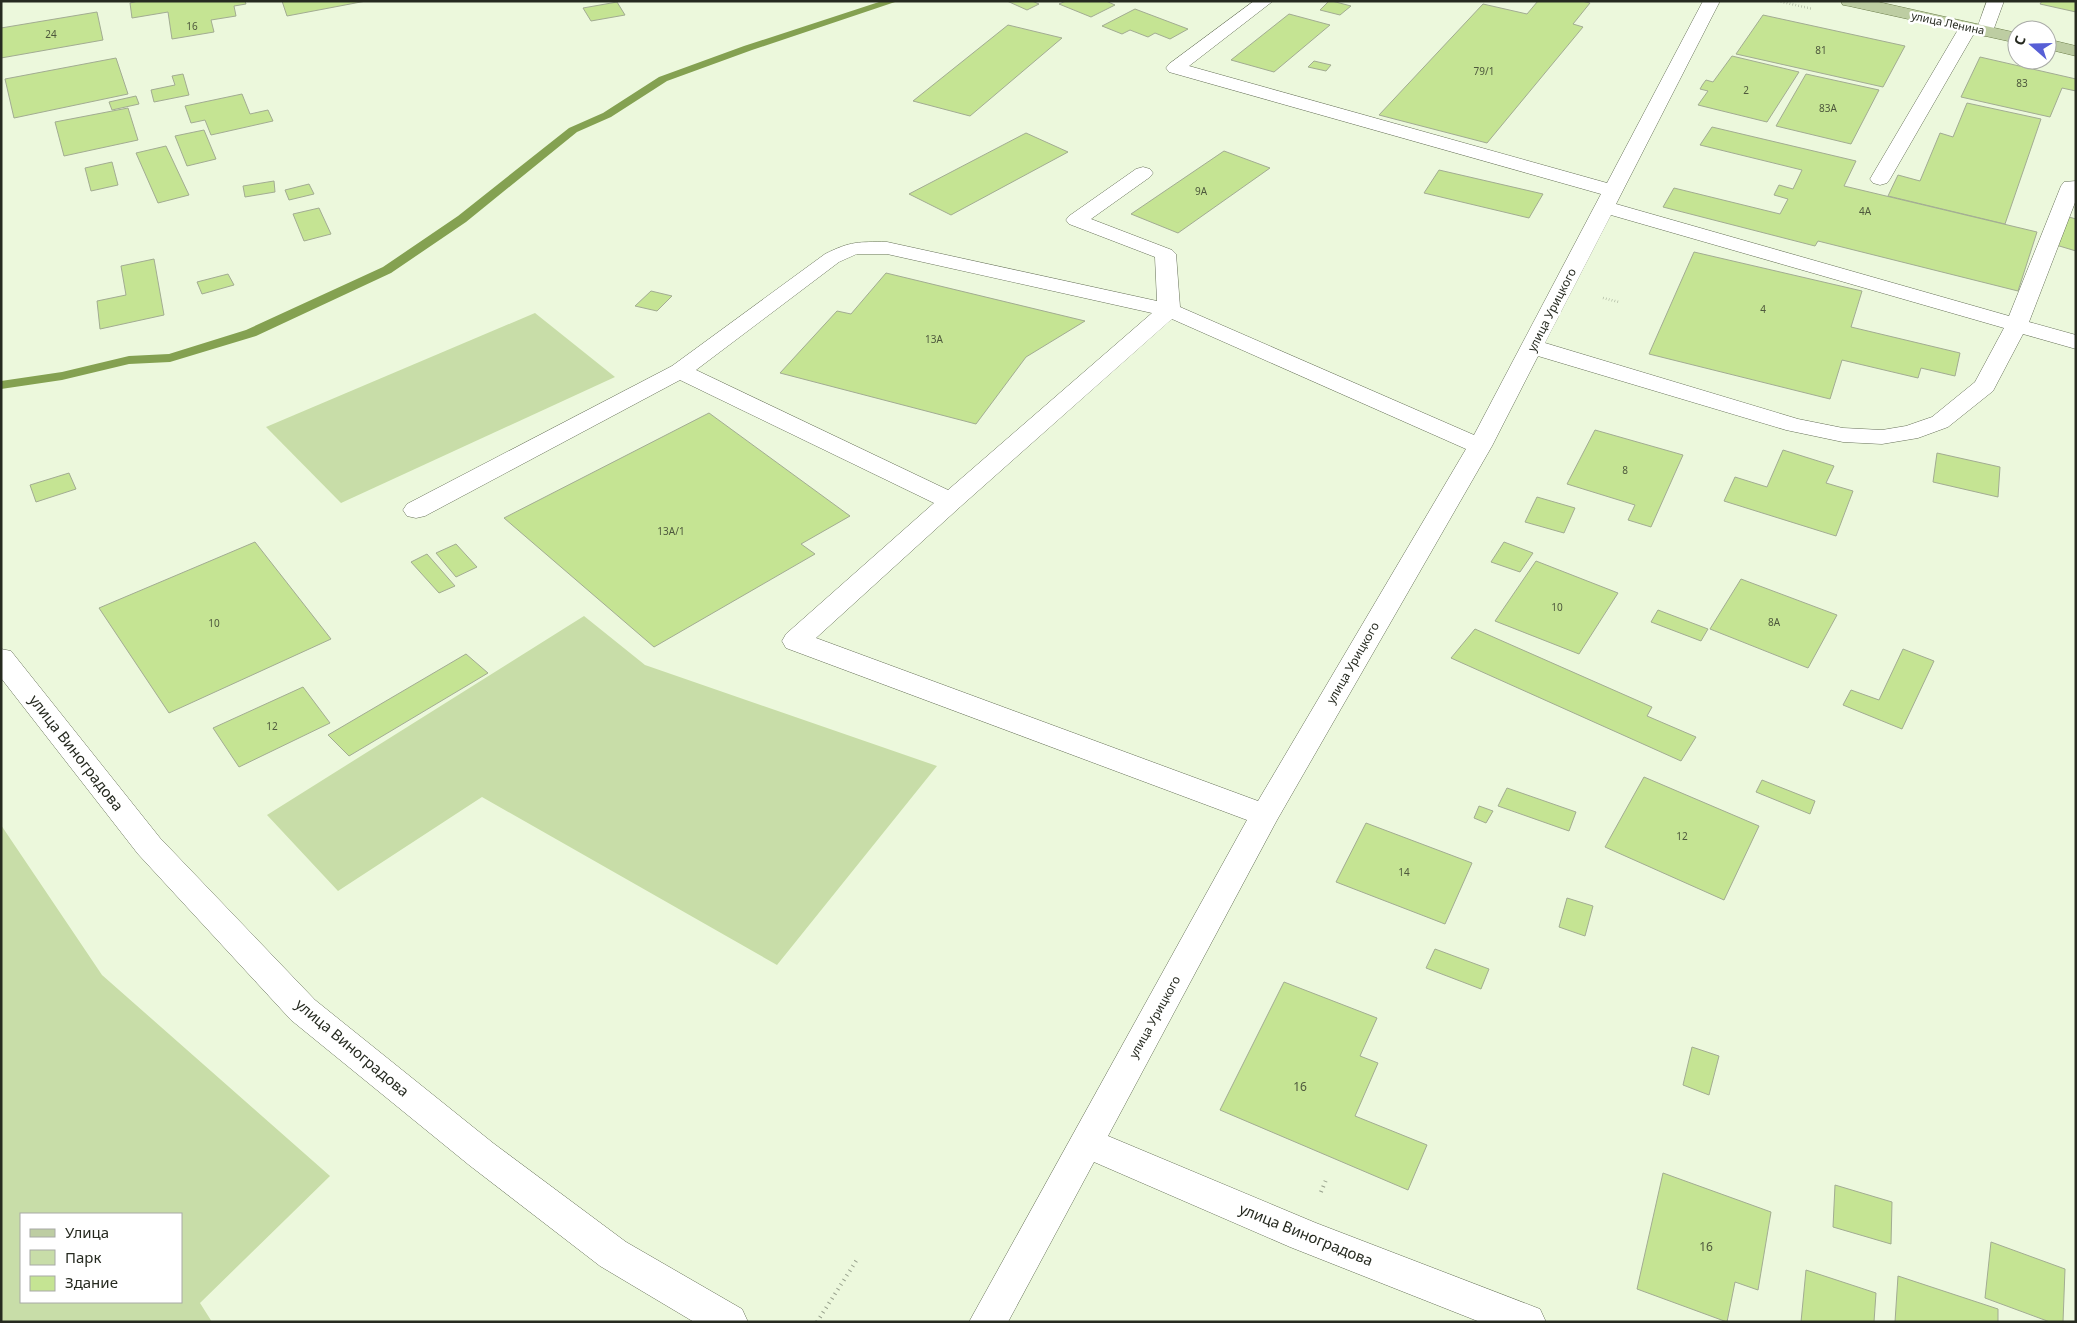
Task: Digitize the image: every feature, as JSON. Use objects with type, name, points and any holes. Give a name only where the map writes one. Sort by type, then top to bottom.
[{"type":"main road","name":"улица Ленина","points":[[1850,1],[2007,36]]},
{"type":"main road","points":[[2057,46],[2076,50]]},
{"type":"street","points":[[1265,1],[1175,68],[2076,342]]},
{"type":"street","name":"улица Урицкого","points":[[988,1322],[1265,815],[1480,446],[1712,1]]},
{"type":"street","points":[[1880,179],[1996,1]]},
{"type":"street","points":[[1143,173],[1076,220],[1165,254],[1169,310]]},
{"type":"street","points":[[1533,347],[1794,425],[1843,435],[1882,437],[1910,433],[1940,422],[1985,386],[2017,325],[2071,186],[2076,187]]},
{"type":"street","points":[[416,510],[680,371],[832,258],[854,248],[869,247],[887,248],[1169,310],[1480,446]]},
{"type":"street","points":[[1169,310],[796,641],[1265,815]]},
{"type":"street","points":[[680,371],[952,501]]},
{"type":"street","name":"улица Виноградова","points":[[1,658],[149,846],[303,1010],[481,1154],[613,1254],[729,1322]]},
{"type":"street","name":"улица Виноградова","points":[[1087,1143],[1302,1235],[1527,1322]]},
{"type":"path","points":[[817,1322],[858,1258]]},
{"type":"green space","points":[[535,313],[615,377],[341,503],[266,427]]},
{"type":"green space","points":[[584,616],[645,665],[937,766],[777,965],[482,797],[338,891],[267,815]]},
{"type":"green space","points":[[1,825],[102,975],[330,1176],[200,1303],[212,1322],[1,1322]]},
{"type":"building","points":[[138,1],[245,1],[246,4],[234,6],[236,16],[211,20],[214,32],[172,39],[168,12],[132,18],[130,3]]},
{"type":"building","points":[[282,1],[366,1],[287,16]]},
{"type":"building","points":[[1007,1],[1032,1],[1039,4],[1027,10]]},
{"type":"building","points":[[1066,1],[1106,1],[1115,5],[1091,17],[1059,4]]},
{"type":"building","points":[[1329,1],[1351,6],[1340,15],[1320,10]]},
{"type":"building","points":[[1538,1],[1582,1],[1590,3],[1573,24],[1583,27],[1487,143],[1379,115],[1483,4],[1527,14]]},
{"type":"building","points":[[2042,1],[2076,1],[2076,12],[2040,4]]},
{"type":"building","points":[[617,2],[625,15],[591,21],[583,8]]},
{"type":"building","points":[[1135,9],[1188,29],[1170,39],[1155,33],[1148,37],[1130,30],[1122,34],[1102,26]]},
{"type":"building","points":[[97,12],[103,40],[1,58],[1,28]]},
{"type":"building","points":[[1289,14],[1330,25],[1274,72],[1231,60]]},
{"type":"building","points":[[1763,15],[1905,46],[1883,87],[1736,54]]},
{"type":"building","points":[[1008,25],[1062,38],[970,116],[913,101]]},
{"type":"building","points":[[1732,56],[1799,72],[1767,122],[1698,105],[1708,91],[1700,89],[1703,84],[1706,80],[1713,82]]},
{"type":"building","points":[[1980,57],[2007,63],[2007,70],[2037,70],[2076,79],[2076,91],[2062,88],[2050,117],[1961,97]]},
{"type":"building","points":[[116,58],[128,94],[14,118],[5,79]]},
{"type":"building","points":[[1314,61],[1331,65],[1326,71],[1308,67]]},
{"type":"building","points":[[183,74],[189,95],[154,102],[151,90],[175,85],[172,76]]},
{"type":"building","points":[[1806,74],[1879,90],[1851,144],[1776,126]]},
{"type":"building","points":[[242,94],[250,114],[268,110],[273,121],[211,135],[205,120],[191,123],[185,106]]},
{"type":"building","points":[[136,96],[139,104],[112,110],[109,102]]},
{"type":"building","points":[[1967,103],[2041,119],[2005,224],[1888,196],[1898,175],[1920,181],[1940,133],[1953,137]]},
{"type":"building","points":[[128,108],[138,140],[64,156],[55,122]]},
{"type":"building","points":[[1712,127],[1856,161],[1844,186],[2037,232],[2018,291],[1818,241],[1815,246],[1663,207],[1674,188],[1780,214],[1788,199],[1774,195],[1779,185],[1793,189],[1802,170],[1700,145]]},
{"type":"building","points":[[204,130],[216,159],[187,166],[175,136]]},
{"type":"building","points":[[1026,133],[1068,152],[951,215],[909,194]]},
{"type":"building","points":[[166,146],[189,195],[158,203],[136,153]]},
{"type":"building","points":[[1224,151],[1270,168],[1178,233],[1131,214]]},
{"type":"building","points":[[112,162],[118,185],[91,191],[85,168]]},
{"type":"building","points":[[1439,170],[1543,194],[1529,218],[1424,193]]},
{"type":"building","points":[[274,181],[275,192],[245,197],[243,186]]},
{"type":"building","points":[[309,184],[314,194],[289,200],[285,190]]},
{"type":"building","points":[[319,208],[331,234],[304,241],[293,214]]},
{"type":"building","points":[[2069,217],[2076,219],[2076,251],[2056,245]]},
{"type":"building","points":[[1694,252],[1862,291],[1851,327],[1960,353],[1955,376],[1921,368],[1918,378],[1842,360],[1830,399],[1649,354]]},
{"type":"building","points":[[154,259],[164,315],[100,329],[97,301],[126,295],[121,266]]},
{"type":"building","points":[[886,273],[1085,321],[1026,357],[976,424],[780,373],[837,311],[851,314]]},
{"type":"building","points":[[228,274],[234,285],[202,294],[197,282]]},
{"type":"building","points":[[651,291],[672,296],[657,311],[635,306]]},
{"type":"building","points":[[709,413],[850,516],[801,544],[815,554],[654,647],[504,518]]},
{"type":"building","points":[[1595,430],[1683,455],[1651,527],[1628,520],[1635,505],[1567,484]]},
{"type":"building","points":[[1783,450],[1834,466],[1826,483],[1853,491],[1836,536],[1724,501],[1735,477],[1767,487]]},
{"type":"building","points":[[1937,453],[2000,467],[1998,497],[1933,482]]},
{"type":"building","points":[[69,473],[76,489],[36,502],[30,485]]},
{"type":"building","points":[[1537,497],[1575,508],[1564,533],[1525,522]]},
{"type":"building","points":[[255,542],[331,639],[169,713],[99,608]]},
{"type":"building","points":[[1504,542],[1533,553],[1520,572],[1491,562]]},
{"type":"building","points":[[456,544],[477,567],[456,577],[436,553]]},
{"type":"building","points":[[427,554],[455,586],[439,593],[411,562]]},
{"type":"building","points":[[1536,561],[1618,593],[1579,654],[1495,621]]},
{"type":"building","points":[[1741,579],[1837,615],[1808,668],[1710,629]]},
{"type":"building","points":[[1658,610],[1708,629],[1701,641],[1651,622]]},
{"type":"building","points":[[1475,629],[1652,707],[1647,716],[1696,737],[1681,761],[1451,658]]},
{"type":"building","points":[[1903,649],[1934,661],[1902,729],[1843,705],[1851,690],[1879,700]]},
{"type":"building","points":[[466,654],[488,673],[349,756],[328,735]]},
{"type":"building","points":[[303,687],[330,723],[239,767],[213,728]]},
{"type":"building","points":[[1644,777],[1759,826],[1724,900],[1605,847]]},
{"type":"building","points":[[1762,780],[1815,801],[1810,814],[1756,792]]},
{"type":"building","points":[[1507,788],[1576,812],[1569,831],[1498,806]]},
{"type":"building","points":[[1479,806],[1493,811],[1486,823],[1474,818]]},
{"type":"building","points":[[1366,823],[1472,863],[1445,924],[1336,882]]},
{"type":"building","points":[[1567,898],[1593,906],[1585,936],[1559,927]]},
{"type":"building","points":[[1435,949],[1489,969],[1481,989],[1426,968]]},
{"type":"building","points":[[1284,982],[1377,1018],[1360,1056],[1378,1063],[1355,1116],[1427,1145],[1408,1190],[1220,1110]]},
{"type":"building","points":[[1692,1047],[1719,1056],[1709,1095],[1683,1085]]},
{"type":"building","points":[[1663,1173],[1771,1212],[1758,1290],[1735,1282],[1727,1322],[1637,1289]]},
{"type":"building","points":[[1835,1185],[1892,1202],[1891,1244],[1833,1227]]},
{"type":"building","points":[[1991,1242],[2065,1269],[2063,1322],[2050,1322],[1985,1298]]},
{"type":"building","points":[[1806,1270],[1876,1293],[1874,1322],[1801,1322]]},
{"type":"building","points":[[1898,1276],[1998,1309],[1998,1322],[1895,1322]]},
{"type":"waterway","points":[[1,385],[62,376],[129,360],[170,358],[251,333],[387,270],[462,219],[573,130],[607,115],[663,79],[748,48],[893,1]]}]
